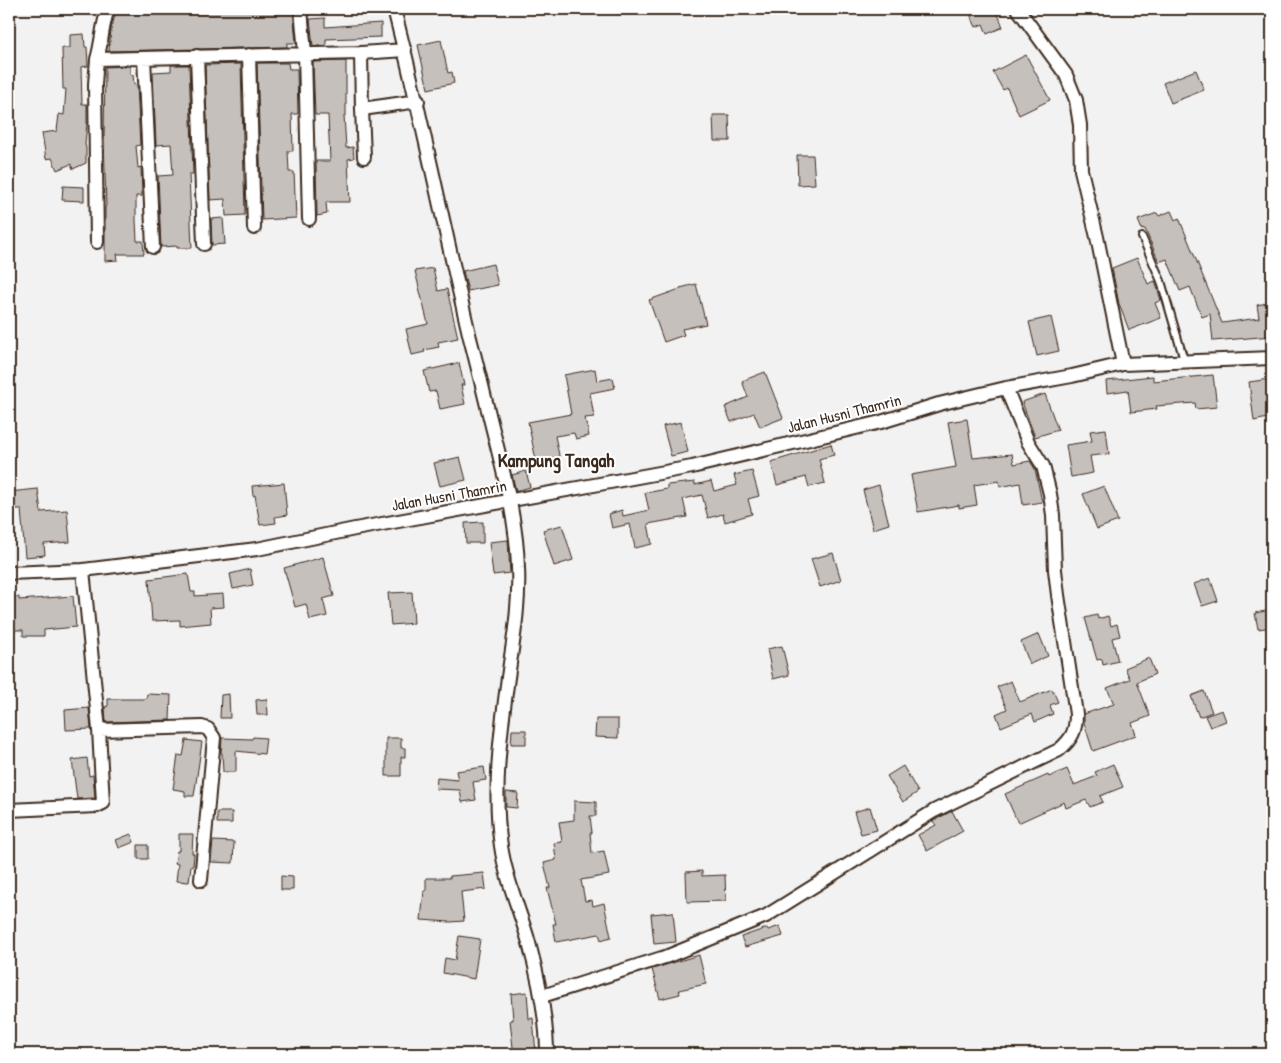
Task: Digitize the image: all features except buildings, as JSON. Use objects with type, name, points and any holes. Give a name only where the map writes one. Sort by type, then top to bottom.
[{"type":"street","points":[[97,242],[95,84],[97,59],[104,20],[108,9]]},
{"type":"street","points":[[302,9],[305,53],[309,219]]},
{"type":"street","points":[[394,9],[418,101],[461,299],[510,500],[518,568],[516,623],[507,686],[498,806],[501,846],[512,893],[529,942],[542,996],[547,1034],[547,1054]]},
{"type":"street","points":[[1018,9],[1066,75],[1076,100],[1080,125],[1081,170],[1123,364]]},
{"type":"street","points":[[97,59],[361,53],[405,50]]},
{"type":"street","points":[[361,53],[364,157]]},
{"type":"street","points":[[249,55],[254,228]]},
{"type":"street","points":[[197,56],[204,244]]},
{"type":"street","points":[[144,58],[153,247]]},
{"type":"street","points":[[362,109],[418,101]]},
{"type":"street","name":"Jalan Husni Thamrin","points":[[9,573],[83,570],[257,549],[692,467],[881,422],[939,404],[1123,364],[1184,360],[1272,358]]},
{"type":"street","points":[[542,996],[668,956],[766,916],[934,811],[1059,750],[1070,741],[1076,729],[1076,714],[1058,595],[1050,494],[1043,466],[1028,442],[1006,388]]},
{"type":"street","points":[[9,810],[97,806],[103,803],[99,730],[83,570]]},
{"type":"street","points":[[99,730],[202,727],[212,733],[214,738],[202,880]]},
{"type":"lane","points":[[1142,237],[1161,281],[1184,360]]},
{"type":"district","name":"Kampung Tangah","points":[[556,460]]}]
